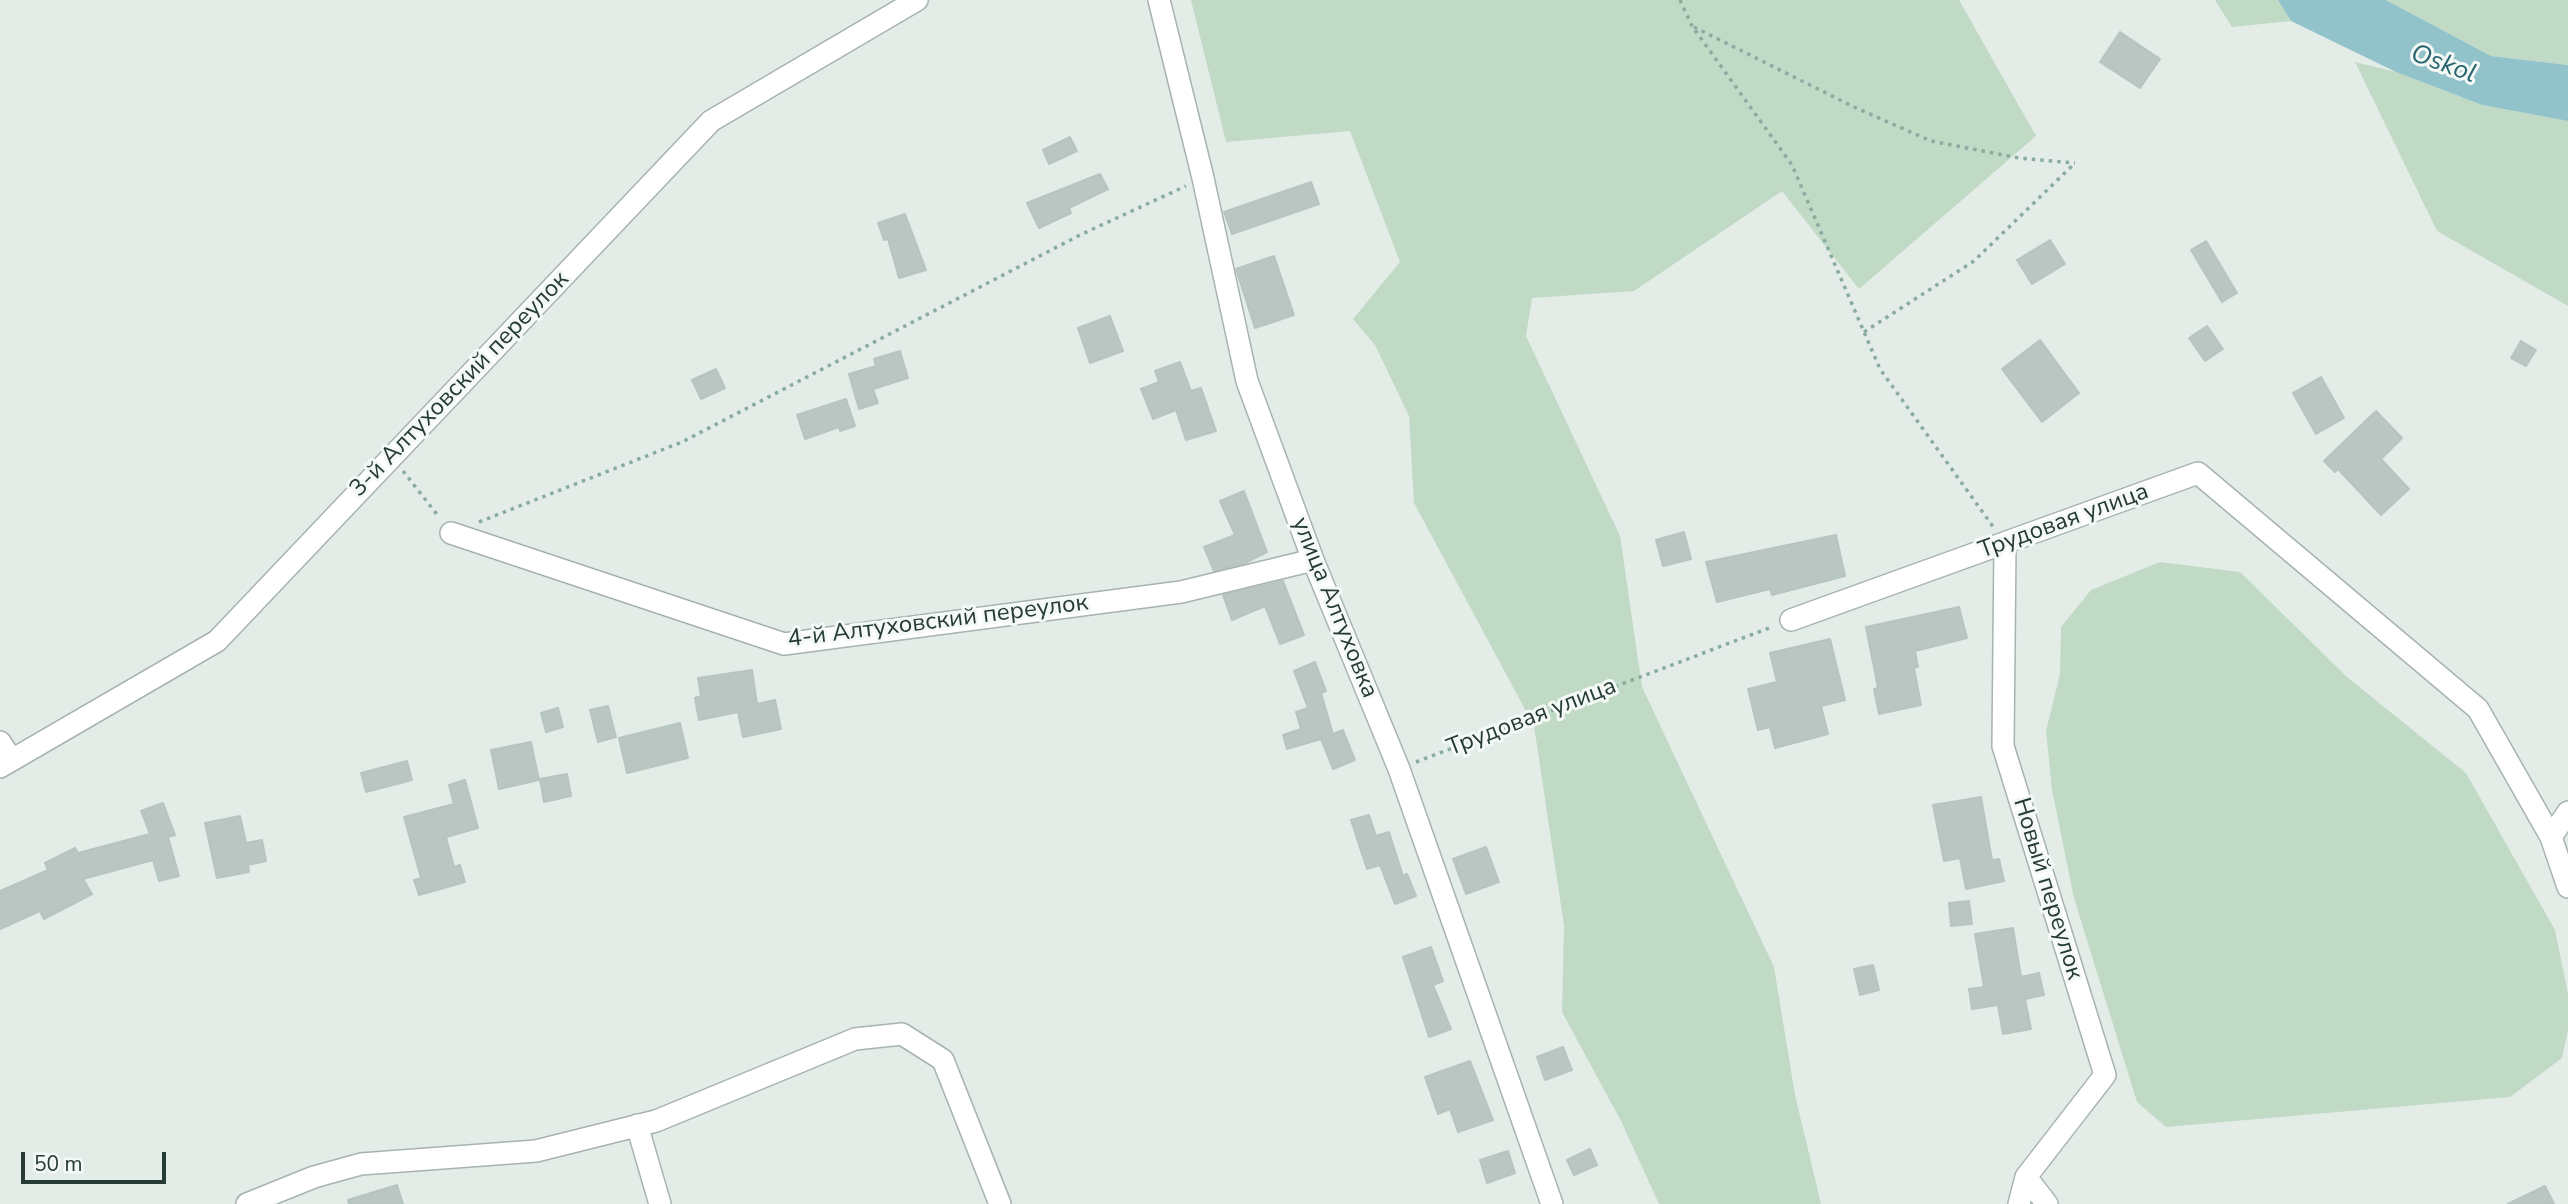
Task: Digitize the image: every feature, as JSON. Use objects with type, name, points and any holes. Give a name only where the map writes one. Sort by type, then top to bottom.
[{"type":"street","name":"3-й Алтуховский переулок","points":[[6,764],[217,641],[711,121],[917,0]]},
{"type":"street","name":"улица Алтуховка","points":[[1159,0],[1203,178],[1247,381],[1313,560],[1399,769],[1552,1204]]},
{"type":"street","name":"Трудовая улица","points":[[1791,620],[2199,473],[2479,709],[2551,837],[2568,887]]},
{"type":"street","name":"4-й Алтуховский переулок","points":[[451,533],[784,644],[1181,592],[1313,560]]},
{"type":"street","name":"Новый переулок","points":[[2005,543],[2003,746],[2105,1075],[2026,1177],[2019,1204]]},
{"type":"street","points":[[0,742],[6,764]]},
{"type":"street","points":[[2551,837],[2568,813]]},
{"type":"street","points":[[247,1204],[314,1177],[361,1164],[536,1151],[656,1121],[855,1039],[902,1034],[943,1060],[1000,1204]]},
{"type":"street","points":[[637,1125],[660,1204]]},
{"type":"street","points":[[2026,1177],[2047,1204]]},
{"type":"path","points":[[1680,0],[1692,26],[1792,165],[1880,369],[2005,543]]},
{"type":"path","points":[[1692,26],[1854,107],[1931,141],[2019,158],[2075,163],[1974,261],[1864,332]]},
{"type":"path","points":[[392,457],[451,533],[682,442],[1080,235],[1203,178]]},
{"type":"path","name":"Трудовая улица","points":[[1399,769],[1791,620]]},
{"type":"green space","points":[[1191,0],[1959,0],[2036,136],[1859,289],[1782,191],[1634,291],[1532,298],[1526,336],[1620,536],[1642,687],[1774,967],[1795,1095],[1821,1204],[1659,1204],[1621,1121],[1562,1012],[1564,926],[1534,726],[1414,503],[1409,416],[1375,345],[1353,319],[1400,262],[1350,131],[1226,142]]},
{"type":"green space","points":[[2215,0],[2278,0],[2291,21],[2232,27]]},
{"type":"green space","points":[[2386,0],[2568,0],[2568,65],[2491,56]]},
{"type":"green space","points":[[2355,62],[2396,72],[2482,105],[2568,121],[2568,306],[2437,231]]},
{"type":"green space","points":[[2160,562],[2240,572],[2347,677],[2466,773],[2555,930],[2568,994],[2568,1030],[2562,1058],[2510,1097],[2166,1127],[2137,1102],[2074,898],[2052,790],[2046,731],[2060,674],[2061,627],[2091,590]]},
{"type":"water","name":"Oskol","points":[[2278,0],[2386,0],[2491,56],[2568,65],[2568,121],[2482,105],[2396,72],[2291,21]]},
{"type":"building","points":[[2120,32],[2160,59],[2140,88],[2100,62]]},
{"type":"building","points":[[1070,137],[1077,151],[1049,164],[1043,150]]},
{"type":"building","points":[[1100,174],[1108,189],[1069,208],[1071,213],[1039,228],[1027,203]]},
{"type":"building","points":[[1311,182],[1319,204],[1232,234],[1224,212]]},
{"type":"building","points":[[905,214],[926,270],[899,278],[888,239],[884,240],[878,223]]},
{"type":"building","points":[[2050,240],[2065,264],[2032,284],[2017,260]]},
{"type":"building","points":[[2206,241],[2237,293],[2222,302],[2191,250]]},
{"type":"building","points":[[1274,256],[1294,315],[1255,328],[1236,269]]},
{"type":"building","points":[[1110,316],[1123,351],[1090,363],[1078,328]]},
{"type":"building","points":[[2207,326],[2223,349],[2205,361],[2189,338]]},
{"type":"building","points":[[2040,340],[2079,393],[2042,422],[2002,369]]},
{"type":"building","points":[[2521,341],[2536,350],[2526,366],[2511,358]]},
{"type":"building","points":[[900,351],[908,378],[873,389],[878,403],[859,409],[849,374],[876,366],[874,359]]},
{"type":"building","points":[[1180,362],[1191,391],[1201,388],[1216,431],[1186,440],[1176,410],[1153,419],[1141,389],[1159,382],[1155,371]]},
{"type":"building","points":[[716,369],[725,388],[701,399],[692,380]]},
{"type":"building","points":[[2321,377],[2344,418],[2316,434],[2293,393]]},
{"type":"building","points":[[846,399],[855,426],[840,431],[839,427],[805,439],[797,415]]},
{"type":"building","points":[[2376,411],[2402,438],[2381,459],[2409,489],[2381,515],[2338,469],[2335,472],[2324,461]]},
{"type":"building","points":[[1244,491],[1267,552],[1243,564],[1214,571],[1204,547],[1235,535],[1220,501]]},
{"type":"building","points":[[1684,532],[1691,559],[1663,566],[1656,540]]},
{"type":"building","points":[[1836,535],[1845,576],[1772,595],[1770,589],[1717,602],[1706,562]]},
{"type":"building","points":[[1283,581],[1304,635],[1280,644],[1265,606],[1232,620],[1223,595]]},
{"type":"building","points":[[1959,607],[1967,638],[1915,651],[1918,667],[1914,668],[1921,705],[1879,714],[1874,689],[1878,688],[1866,627]]},
{"type":"building","points":[[1830,639],[1845,700],[1821,706],[1828,734],[1775,748],[1770,727],[1758,730],[1748,689],[1777,682],[1770,653]]},
{"type":"building","points":[[1315,662],[1326,691],[1321,693],[1333,734],[1343,730],[1355,760],[1333,769],[1321,739],[1287,749],[1283,735],[1301,729],[1296,712],[1308,708],[1294,671]]},
{"type":"building","points":[[752,670],[757,704],[775,700],[781,729],[743,737],[738,712],[699,720],[695,698],[701,696],[698,678]]},
{"type":"building","points":[[608,706],[616,737],[598,742],[590,710]]},
{"type":"building","points":[[558,708],[563,727],[546,732],[541,713]]},
{"type":"building","points":[[680,723],[688,758],[627,773],[619,738]]},
{"type":"building","points":[[531,742],[539,780],[499,789],[491,750]]},
{"type":"building","points":[[407,761],[412,780],[366,792],[361,773]]},
{"type":"building","points":[[567,774],[571,796],[544,802],[540,779]]},
{"type":"building","points":[[465,780],[478,828],[446,837],[454,867],[460,865],[465,882],[419,895],[414,880],[421,878],[404,817],[454,804],[449,785]]},
{"type":"building","points":[[1981,797],[1992,860],[1999,859],[2004,881],[1966,889],[1960,858],[1944,861],[1933,805]]},
{"type":"building","points":[[163,803],[175,835],[168,837],[179,876],[159,881],[153,860],[83,879],[92,894],[44,919],[40,911],[0,929],[0,891],[48,870],[45,863],[75,848],[78,853],[150,834],[141,811]]},
{"type":"building","points":[[1369,815],[1376,836],[1389,832],[1403,876],[1407,874],[1416,896],[1395,904],[1380,865],[1367,869],[1351,820]]},
{"type":"building","points":[[240,816],[246,843],[262,840],[266,861],[248,865],[249,872],[217,878],[205,823]]},
{"type":"building","points":[[1486,847],[1499,882],[1466,894],[1453,859]]},
{"type":"building","points":[[1969,901],[1972,924],[1951,926],[1949,903]]},
{"type":"building","points":[[2013,928],[2021,977],[2039,973],[2044,995],[2025,999],[2031,1029],[2003,1034],[1998,1005],[1972,1009],[1969,989],[1984,987],[1975,934]]},
{"type":"building","points":[[1431,947],[1443,981],[1433,985],[1451,1029],[1429,1037],[1403,957]]},
{"type":"building","points":[[1873,965],[1879,990],[1860,995],[1854,969]]},
{"type":"building","points":[[1563,1047],[1572,1070],[1545,1080],[1537,1057]]},
{"type":"building","points":[[1470,1061],[1493,1120],[1458,1132],[1450,1109],[1438,1114],[1425,1077]]},
{"type":"building","points":[[1590,1149],[1597,1165],[1574,1175],[1567,1160]]},
{"type":"building","points":[[1508,1151],[1515,1173],[1487,1183],[1480,1160]]},
{"type":"building","points":[[397,1185],[403,1204],[349,1204],[348,1200]]},
{"type":"building","points":[[2545,1186],[2554,1204],[2508,1204]]}]
